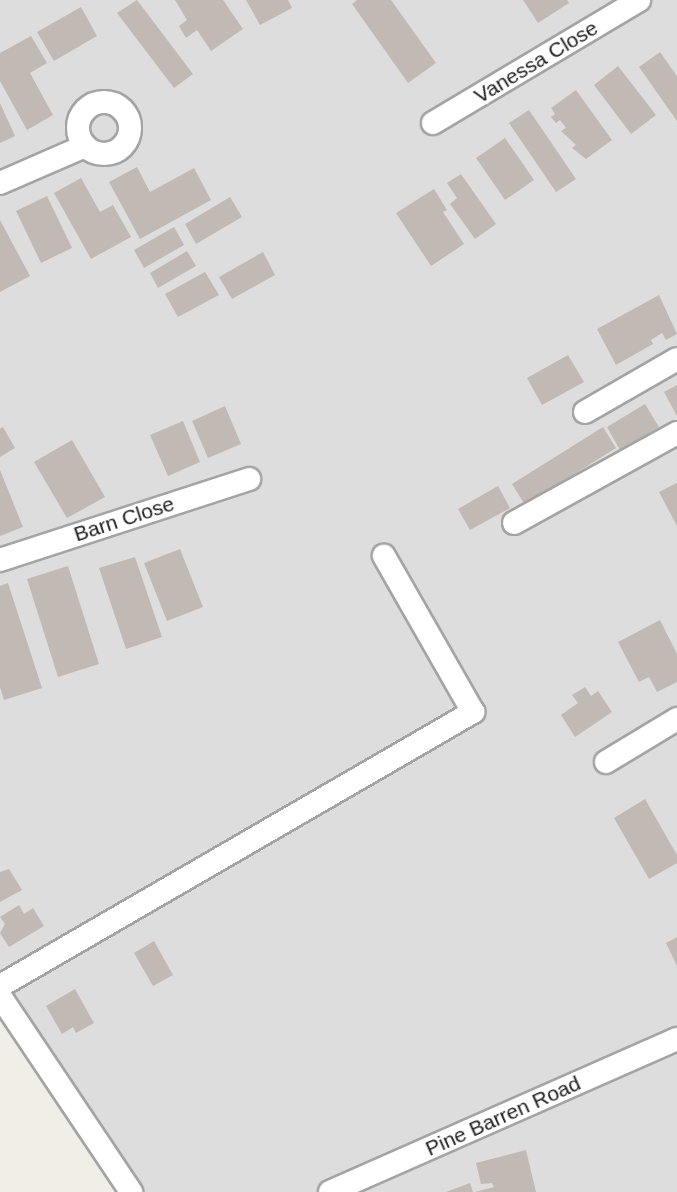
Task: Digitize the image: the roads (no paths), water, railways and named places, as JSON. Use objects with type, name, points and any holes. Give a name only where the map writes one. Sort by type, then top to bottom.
[{"type":"street","name":"Vanessa Close","points":[[433,123],[639,0]]},
{"type":"street","points":[[0,183],[85,146]]},
{"type":"street","points":[[585,412],[677,358]]},
{"type":"street","points":[[514,523],[677,433]]},
{"type":"street","name":"Barn Close","points":[[0,560],[249,479]]},
{"type":"street","points":[[0,986],[473,712],[384,556]]},
{"type":"street","points":[[606,762],[677,719]]},
{"type":"street","points":[[0,996],[131,1192]]},
{"type":"street","name":"Pine Barren Road","points":[[330,1192],[677,1039]]}]
